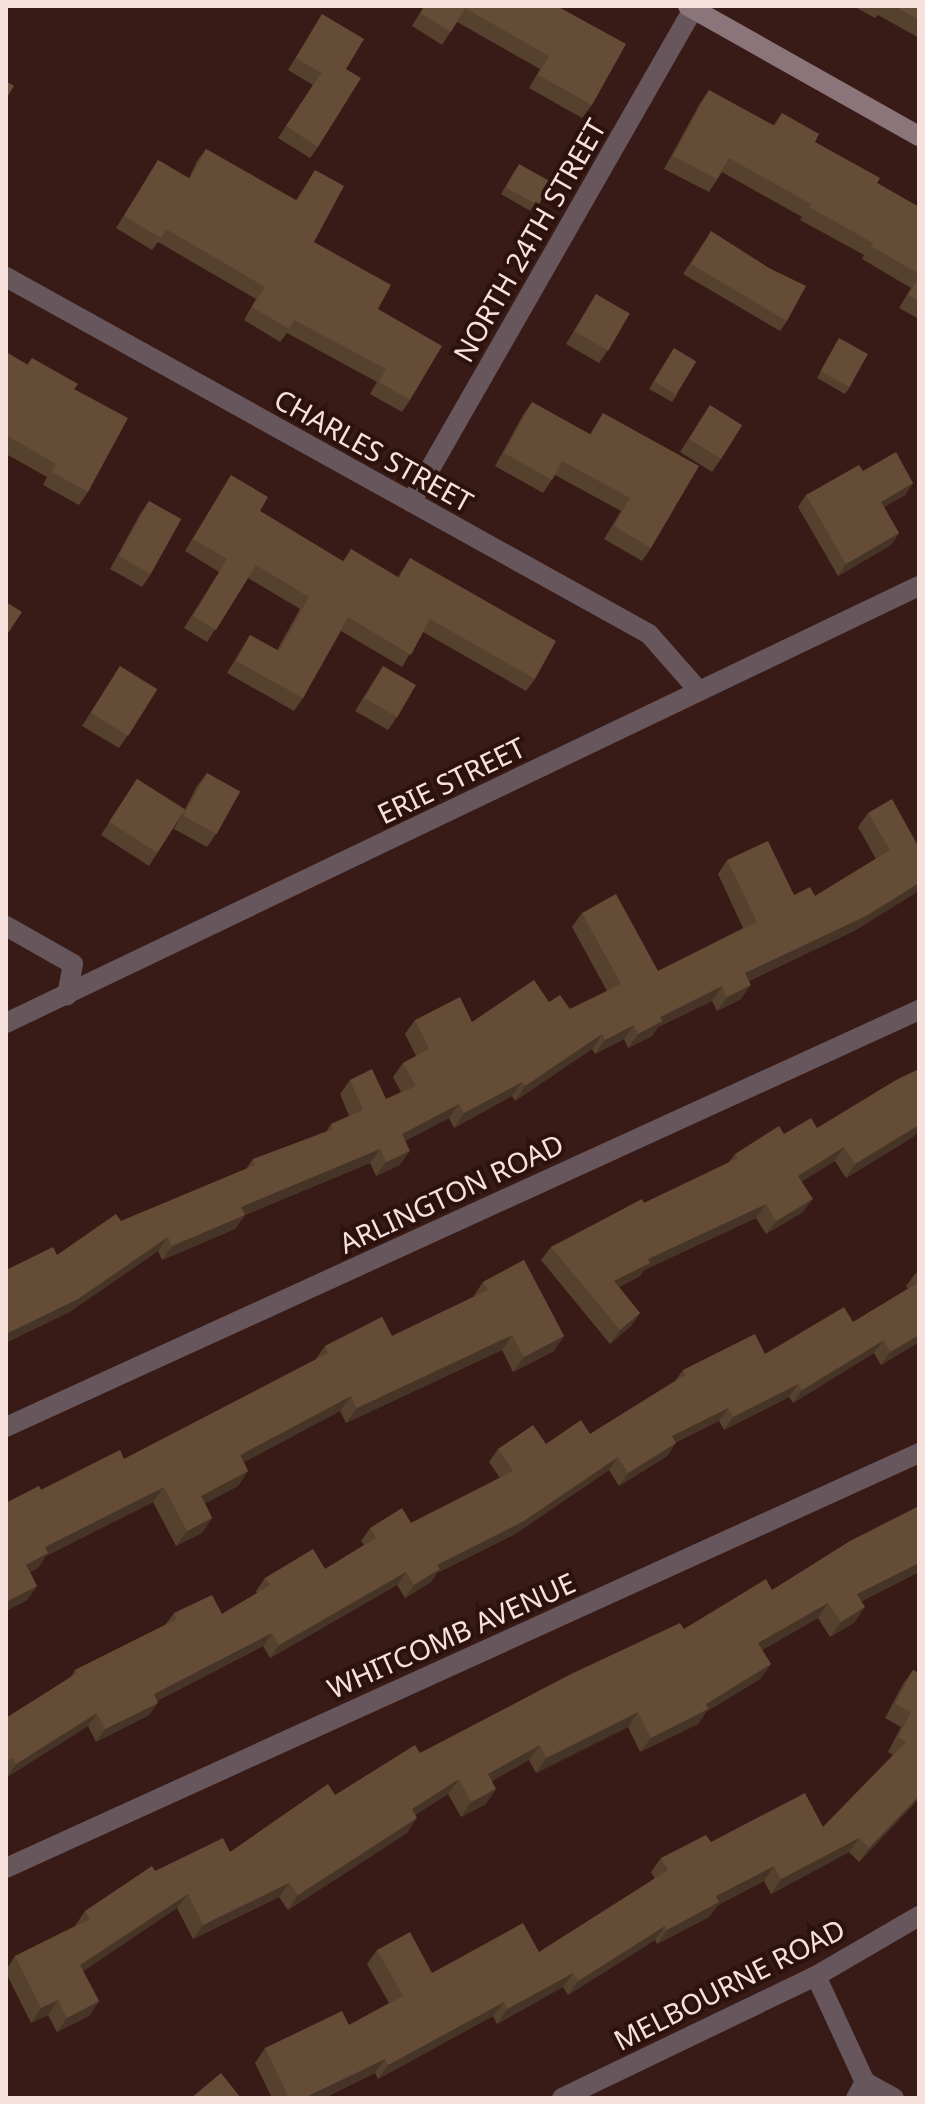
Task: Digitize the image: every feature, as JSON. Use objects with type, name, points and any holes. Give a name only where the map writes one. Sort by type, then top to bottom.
[{"type":"street","points":[[692,7],[919,136]]},
{"type":"street","name":"NORTH 24TH STREET","points":[[411,502],[692,7]]},
{"type":"street","name":"CHARLES STREET","points":[[6,277],[649,634],[699,691]]},
{"type":"street","name":"ERIE STREET","points":[[6,1023],[919,586]]},
{"type":"street","points":[[6,926],[73,964],[67,995]]},
{"type":"street","name":"ARLINGTON ROAD","points":[[6,1427],[919,1010]]},
{"type":"street","name":"WHITCOMB AVENUE","points":[[6,1868],[919,1453]]},
{"type":"street","name":"MELBOURNE ROAD","points":[[562,2098],[816,1976],[919,1916]]},
{"type":"street","points":[[816,1976],[861,2090],[894,2098]]},
{"type":"building","points":[[425,6],[557,6],[626,44],[592,105],[538,75],[549,56],[465,8],[451,32],[421,13]]},
{"type":"building","points":[[894,6],[919,6],[919,20]]},
{"type":"building","points":[[322,14],[364,39],[346,69],[361,78],[318,147],[286,126],[321,73],[296,58]]},
{"type":"building","points":[[6,81],[14,86],[6,99]]},
{"type":"building","points":[[709,90],[775,126],[782,113],[819,134],[815,142],[880,178],[877,183],[919,207],[919,274],[871,246],[873,243],[809,207],[811,204],[729,158],[717,179],[673,156]]},
{"type":"building","points":[[206,149],[297,201],[315,170],[344,186],[314,242],[391,285],[378,309],[442,346],[410,400],[379,382],[386,369],[294,320],[289,329],[252,307],[265,287],[166,229],[161,238],[124,216],[158,160],[190,179]]},
{"type":"building","points":[[519,164],[551,182],[538,206],[506,188]]},
{"type":"building","points":[[711,231],[769,268],[806,286],[787,321],[691,264]]},
{"type":"building","points":[[919,277],[919,301],[908,295]]},
{"type":"building","points":[[596,294],[630,313],[608,351],[574,331]]},
{"type":"building","points":[[839,338],[868,354],[849,387],[821,371]]},
{"type":"building","points":[[674,348],[696,361],[676,395],[654,381]]},
{"type":"building","points":[[6,352],[28,365],[32,358],[78,384],[74,389],[128,418],[88,492],[52,472],[56,464],[6,435]]},
{"type":"building","points":[[532,402],[591,435],[603,413],[699,466],[651,548],[614,526],[630,498],[562,461],[552,480],[504,453]]},
{"type":"building","points":[[710,405],[742,425],[721,459],[689,439]]},
{"type":"building","points":[[896,452],[913,483],[881,502],[899,533],[846,564],[806,495],[859,465],[863,471]]},
{"type":"building","points":[[231,475],[268,497],[260,511],[344,562],[351,549],[399,578],[410,558],[556,641],[535,679],[430,619],[411,655],[348,617],[303,698],[236,661],[250,635],[279,651],[309,597],[256,565],[216,630],[193,616],[227,559],[193,539]]},
{"type":"building","points":[[149,501],[181,519],[151,574],[118,556]]},
{"type":"building","points":[[6,602],[22,612],[6,636]]},
{"type":"building","points":[[120,666],[157,689],[128,736],[91,713]]},
{"type":"building","points":[[383,666],[416,685],[397,717],[364,698]]},
{"type":"building","points":[[207,773],[240,791],[216,834],[183,816]]},
{"type":"building","points":[[137,779],[185,810],[157,853],[109,822]]},
{"type":"building","points":[[892,799],[917,844],[919,842],[919,883],[866,916],[745,973],[751,985],[727,997],[722,986],[660,1017],[662,1021],[638,1034],[634,1025],[605,1040],[602,1034],[525,1086],[522,1082],[464,1113],[459,1104],[402,1134],[410,1151],[386,1162],[380,1149],[241,1207],[245,1215],[172,1246],[168,1237],[78,1299],[6,1334],[6,1270],[53,1247],[57,1255],[116,1214],[121,1221],[255,1165],[253,1159],[333,1129],[331,1124],[363,1110],[350,1080],[372,1069],[386,1099],[416,1086],[403,1063],[429,1049],[415,1020],[460,997],[472,1022],[534,980],[549,1002],[560,995],[570,1009],[621,984],[582,913],[616,894],[658,971],[757,922],[727,860],[768,841],[794,895],[810,887],[815,896],[890,850],[868,813]]},
{"type":"building","points":[[919,1069],[919,1125],[855,1164],[844,1147],[798,1176],[813,1199],[776,1221],[766,1204],[648,1259],[650,1263],[614,1281],[640,1313],[620,1330],[551,1247],[642,1199],[644,1203],[738,1158],[735,1154],[779,1126],[784,1134],[811,1118],[817,1128]]},
{"type":"building","points":[[524,1260],[564,1336],[524,1357],[512,1335],[357,1408],[351,1396],[240,1455],[248,1471],[201,1496],[212,1518],[187,1531],[164,1487],[45,1547],[48,1553],[26,1565],[37,1586],[6,1602],[6,1503],[39,1486],[41,1490],[120,1450],[124,1459],[328,1353],[325,1346],[382,1317],[392,1336],[488,1290],[483,1282]]},
{"type":"building","points":[[919,1282],[919,1335],[890,1352],[884,1340],[802,1390],[798,1384],[733,1417],[728,1408],[672,1436],[676,1443],[628,1473],[618,1457],[524,1521],[437,1565],[440,1569],[414,1585],[406,1572],[279,1645],[272,1633],[154,1694],[158,1703],[105,1729],[97,1713],[16,1764],[12,1758],[6,1761],[6,1718],[77,1673],[75,1670],[177,1619],[174,1613],[212,1595],[222,1614],[270,1585],[265,1578],[313,1549],[325,1569],[376,1538],[370,1528],[402,1508],[411,1523],[513,1471],[498,1449],[533,1425],[546,1444],[581,1420],[590,1434],[685,1375],[683,1370],[755,1334],[765,1354],[844,1307],[853,1322]]},
{"type":"building","points":[[919,1506],[919,1563],[857,1594],[865,1607],[841,1622],[828,1603],[758,1643],[771,1664],[706,1704],[708,1709],[651,1738],[638,1712],[546,1758],[540,1745],[488,1774],[496,1789],[471,1802],[459,1779],[412,1809],[417,1818],[298,1895],[289,1883],[203,1925],[188,1894],[80,1965],[99,2001],[67,2018],[58,2000],[41,2008],[15,1956],[90,1919],[85,1911],[152,1866],[155,1871],[223,1838],[230,1852],[328,1784],[335,1795],[415,1745],[420,1753],[571,1674],[680,1623],[684,1629],[766,1579],[772,1590],[850,1541]]},
{"type":"building","points":[[913,1670],[919,1673],[919,1796],[869,1848],[859,1838],[781,1879],[774,1866],[716,1896],[719,1902],[667,1930],[665,1926],[578,1981],[573,1973],[507,2009],[504,2002],[388,2065],[385,2059],[304,2098],[289,2098],[265,2048],[342,2011],[349,2025],[403,1996],[377,1950],[410,1932],[432,1973],[523,1923],[539,1952],[668,1870],[661,1858],[706,1835],[711,1842],[805,1793],[823,1827],[906,1742],[898,1737],[911,1712],[895,1704]]},
{"type":"building","points":[[221,2073],[241,2098],[191,2098]]}]
